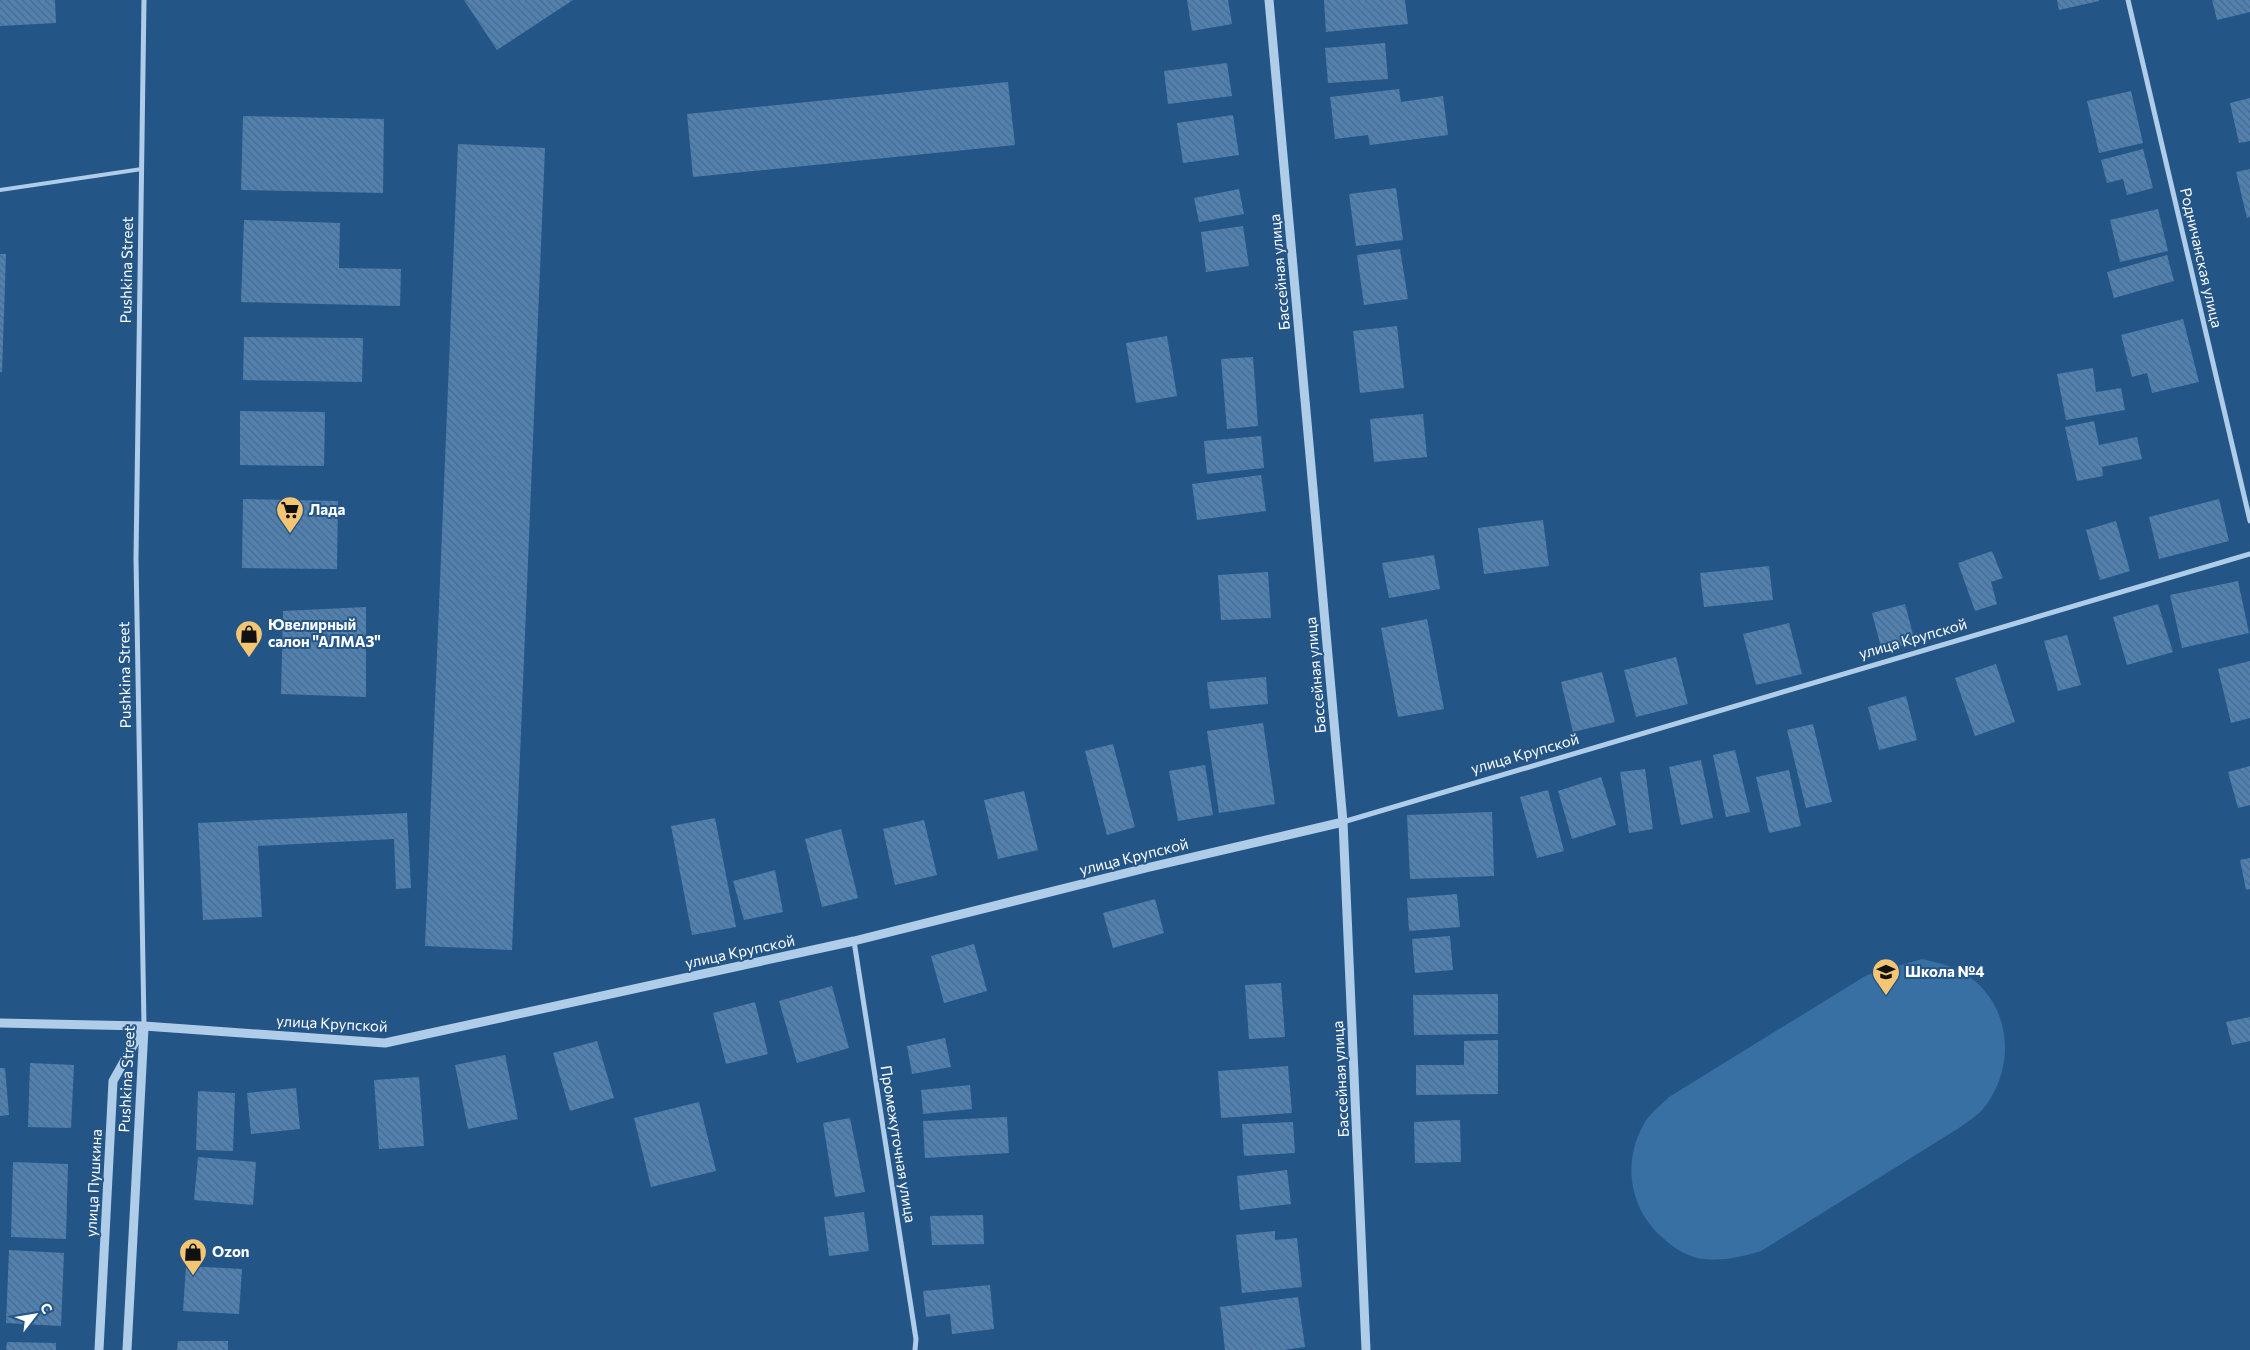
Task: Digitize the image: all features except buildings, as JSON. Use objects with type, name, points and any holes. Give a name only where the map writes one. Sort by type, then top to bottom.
[{"type":"street","name":"Pushkina Street","points":[[127,1350],[144,1026],[136,558],[144,0]]},
{"type":"street","name":"Бассейная улица","points":[[1269,0],[1343,822],[1366,1350]]},
{"type":"street","name":"Родничанская улица","points":[[2128,0],[2250,521]]},
{"type":"street","name":"улица Крупской","points":[[0,1023],[144,1026],[385,1043],[854,941],[1146,868],[1343,822],[2250,554]]},
{"type":"street","name":"Промежуточная улица","points":[[854,941],[916,1339],[915,1350]]},
{"type":"street","name":"улица Пушкина","points":[[99,1350],[113,1081],[144,1026]]},
{"type":"lane","points":[[0,190],[142,169]]},
{"type":"shaded area","points":[[1922,959],[1949,966],[1969,976],[1988,994],[1997,1010],[2005,1043],[2004,1061],[2000,1078],[1993,1094],[1983,1109],[1959,1128],[1761,1251],[1733,1258],[1704,1259],[1693,1257],[1683,1252],[1664,1239],[1652,1227],[1643,1213],[1636,1198],[1632,1182],[1631,1166],[1634,1150],[1639,1134],[1652,1113],[1669,1097],[1867,975]]},
{"type":"place","name":"Лада","points":[[290,534]]},
{"type":"place","name":"Ювелирный салон \"АЛМАЗ\"","points":[[249,658]]},
{"type":"place","name":"Школа №4","points":[[1886,996]]},
{"type":"place","name":"Ozon","points":[[193,1276]]}]
